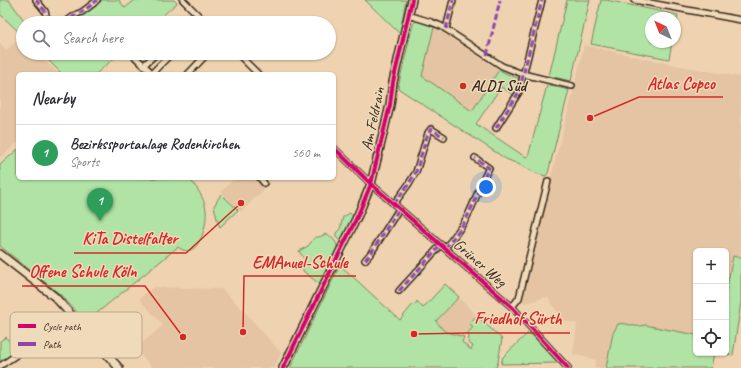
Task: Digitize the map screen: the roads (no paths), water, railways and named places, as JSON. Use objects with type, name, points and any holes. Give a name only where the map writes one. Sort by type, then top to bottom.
[{"type":"street","points":[[36,0],[47,16]]},
{"type":"street","points":[[183,0],[199,16]]},
{"type":"street","name":"Am Feldrain","points":[[283,368],[355,221],[371,184],[390,105],[393,82],[412,0]]},
{"type":"street","points":[[446,29],[453,0]]},
{"type":"street","points":[[496,128],[519,92],[542,0]]},
{"type":"street","points":[[634,0],[741,20]]},
{"type":"street","points":[[73,16],[82,12],[94,1]]},
{"type":"street","points":[[408,15],[431,22],[446,29],[502,66],[524,74],[572,86]]},
{"type":"street","points":[[139,60],[152,72]]},
{"type":"street","points":[[144,65],[149,60]]},
{"type":"street","points":[[154,72],[163,60]]},
{"type":"street","points":[[190,72],[201,60]]},
{"type":"street","points":[[244,60],[256,72]]},
{"type":"street","points":[[394,204],[416,172],[428,133],[431,129],[444,137]]},
{"type":"street","name":"Grüner Weg","points":[[336,150],[371,184],[512,308],[568,368]]},
{"type":"street","points":[[400,291],[443,246],[453,238],[467,217],[489,168],[475,158]]},
{"type":"street","points":[[512,308],[519,298],[548,181]]},
{"type":"street","points":[[365,260],[399,209]]},
{"type":"street","points":[[0,254],[54,296],[68,312]]},
{"type":"street","points":[[0,366],[12,358]]},
{"type":"street","points":[[110,358],[119,368]]},
{"type":"place","name":"ALDI Süd","points":[[463,86]]},
{"type":"place","name":"Atlas Copco","points":[[590,118]]},
{"type":"place","name":"KiTa Distelfalter","points":[[241,203]]},
{"type":"place","name":"Bezirkssportanlage Rodenkirchen","points":[[100,221]]},
{"type":"place","name":"EMAnuel-Schule","points":[[243,332]]},
{"type":"place","name":"Friedhof Sürth","points":[[414,334]]},
{"type":"place","name":"Offene Schule Köln","points":[[183,337]]}]
